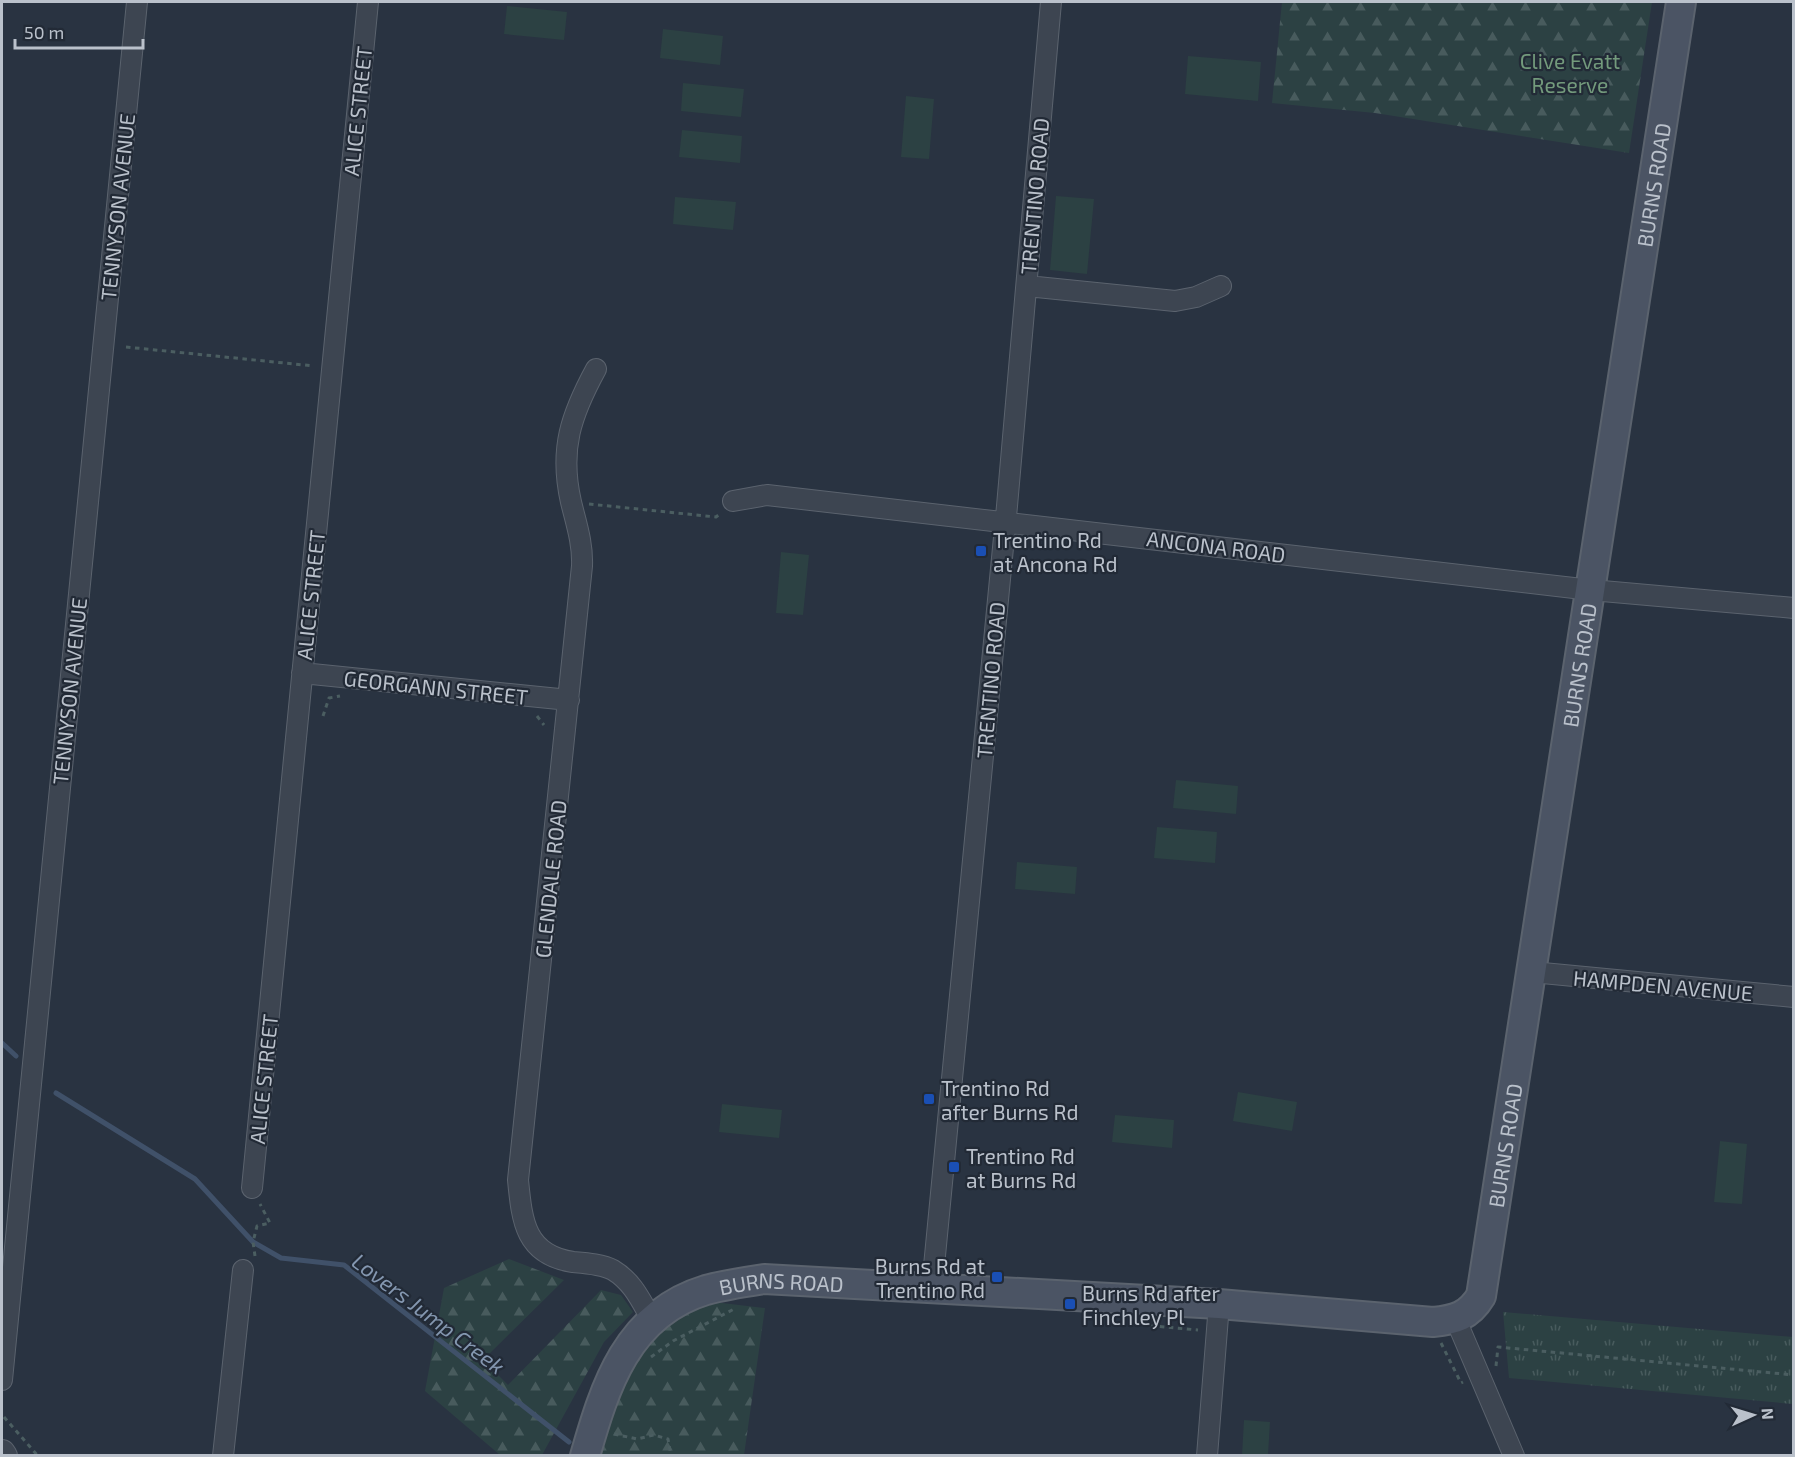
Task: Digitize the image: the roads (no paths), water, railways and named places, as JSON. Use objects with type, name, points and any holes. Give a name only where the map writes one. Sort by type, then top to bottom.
[{"type":"main road","name":"BURNS ROAD","points":[[585,1455],[602,1394],[627,1347],[652,1320],[704,1291],[764,1279],[1219,1304],[1433,1322],[1456,1320],[1475,1307],[1481,1296],[1592,590],[1681,2]]},
{"type":"street","name":"TENNYSON AVENUE","points":[[2,1380],[137,2]]},
{"type":"street","name":"ALICE STREET","points":[[252,1188],[368,2]]},
{"type":"street","name":"TRENTINO ROAD","points":[[932,1287],[1027,286],[1051,2]]},
{"type":"street","points":[[1027,286],[1175,301],[1196,297],[1221,286]]},
{"type":"street","name":"GLENDALE ROAD","points":[[596,369],[575,410],[569,429],[565,468],[583,555],[518,1180],[520,1204],[531,1241],[538,1249],[557,1260],[611,1269],[633,1287],[652,1320]]},
{"type":"street","name":"ANCONA ROAD","points":[[733,501],[767,495],[1592,590],[1794,608]]},
{"type":"street","name":"GEORGANN STREET","points":[[302,673],[569,700]]},
{"type":"street","name":"HAMPDEN AVENUE","points":[[1532,972],[1794,997]]},
{"type":"street","points":[[223,1455],[243,1270]]},
{"type":"street","points":[[1207,1455],[1219,1304]]},
{"type":"street","points":[[1456,1320],[1514,1455]]},
{"type":"waterway","name":"Lovers Jump Creek","points":[[2,1043],[16,1056]]},
{"type":"waterway","name":"Lovers Jump Creek","points":[[56,1093],[195,1179],[253,1242],[281,1258],[344,1265],[569,1442]]},
{"type":"place","name":"Trentino Rd at Ancona Rd","points":[[981,551]]},
{"type":"place","name":"Trentino Rd after Burns Rd","points":[[929,1099]]},
{"type":"place","name":"Trentino Rd at Burns Rd","points":[[954,1167]]},
{"type":"place","name":"Burns Rd at Trentino Rd","points":[[997,1277]]},
{"type":"place","name":"Burns Rd after Finchley Pl","points":[[1070,1304]]},
{"type":"park label","name":"Clive Evatt Reserve","points":[[1570,72]]}]
